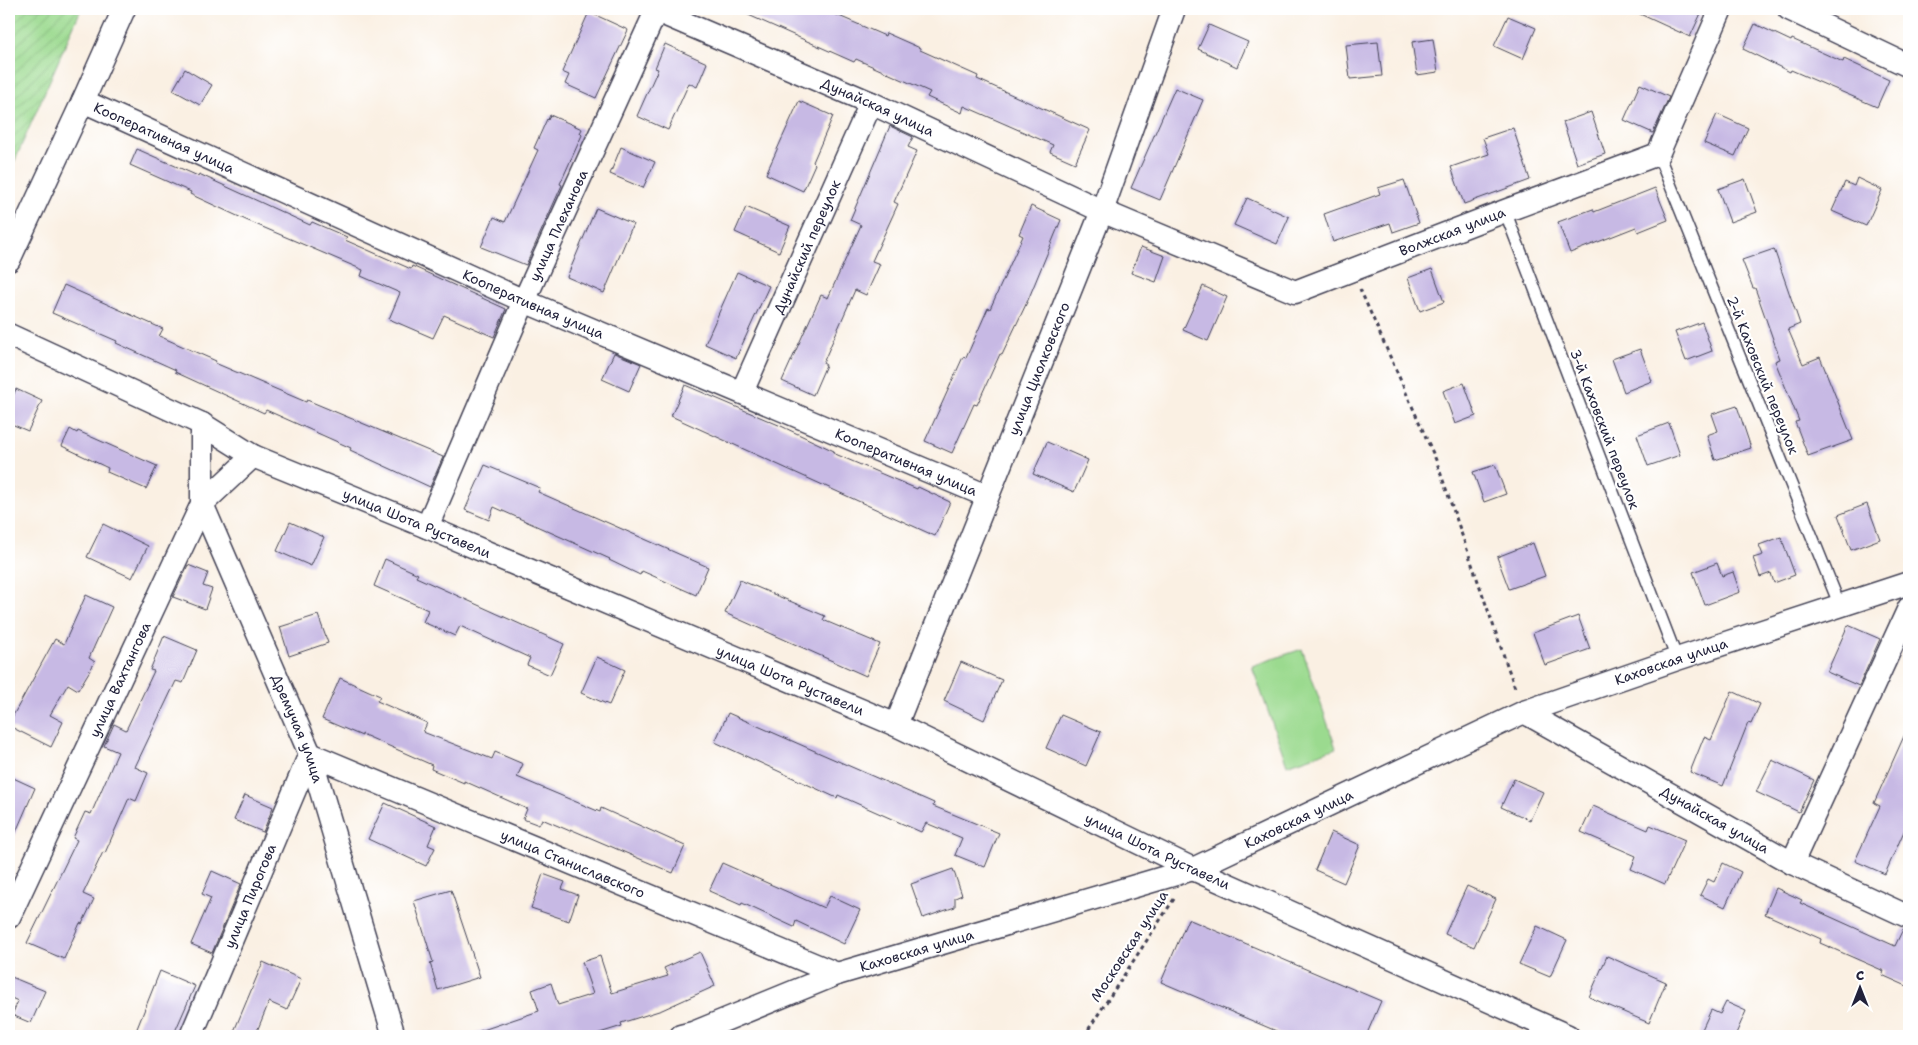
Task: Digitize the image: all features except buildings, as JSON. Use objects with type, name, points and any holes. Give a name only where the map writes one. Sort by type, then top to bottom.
[{"type":"street","points":[[9,260],[124,9]]},
{"type":"street","name":"Дунайская улица","points":[[655,9],[871,103],[1102,211]]},
{"type":"street","name":"улица Плеханова","points":[[427,527],[524,301],[655,9]]},
{"type":"street","name":"улица Циолковского","points":[[896,725],[986,496],[1102,211],[1174,9]]},
{"type":"street","points":[[1658,154],[1721,9]]},
{"type":"street","points":[[1788,9],[1909,66]]},
{"type":"street","name":"Кооперативная улица","points":[[83,100],[524,301],[986,496]]},
{"type":"street","name":"Дунайский переулок","points":[[742,392],[871,103]]},
{"type":"street","name":"Волжская улица","points":[[1102,211],[1295,292],[1505,210],[1658,154]]},
{"type":"street","name":"улица Шота Руставели","points":[[9,335],[202,424],[253,456],[427,527],[896,725],[1193,869],[1568,1036]]},
{"type":"street","name":"Дремучая улица","points":[[202,424],[202,504],[310,754],[394,1036]]},
{"type":"street","name":"улица Вахтангова","points":[[9,918],[202,504],[253,456]]},
{"type":"street","name":"Каховская улица","points":[[689,1035],[836,974],[1193,869],[1524,712],[1677,659],[1909,583]]},
{"type":"street","points":[[1792,862],[1909,608]]},
{"type":"street","name":"Дунайская улица","points":[[1524,712],[1792,862],[1909,917]]},
{"type":"street","name":"улица Станиславского","points":[[310,754],[836,974]]},
{"type":"street","name":"улица Пирогова","points":[[190,1036],[310,754]]},
{"type":"lane","name":"2-й Каховский переулок","points":[[1658,154],[1840,606]]},
{"type":"lane","name":"3-й Каховский переулок","points":[[1505,210],[1677,659]]},
{"type":"path","points":[[1351,270],[1436,460],[1524,712]]},
{"type":"path","name":"Московская улица","points":[[1084,1036],[1193,869]]},
{"type":"green space","points":[[9,9],[81,9],[9,174]]},
{"type":"green space","points":[[1302,649],[1336,748],[1287,765],[1252,666]]}]
